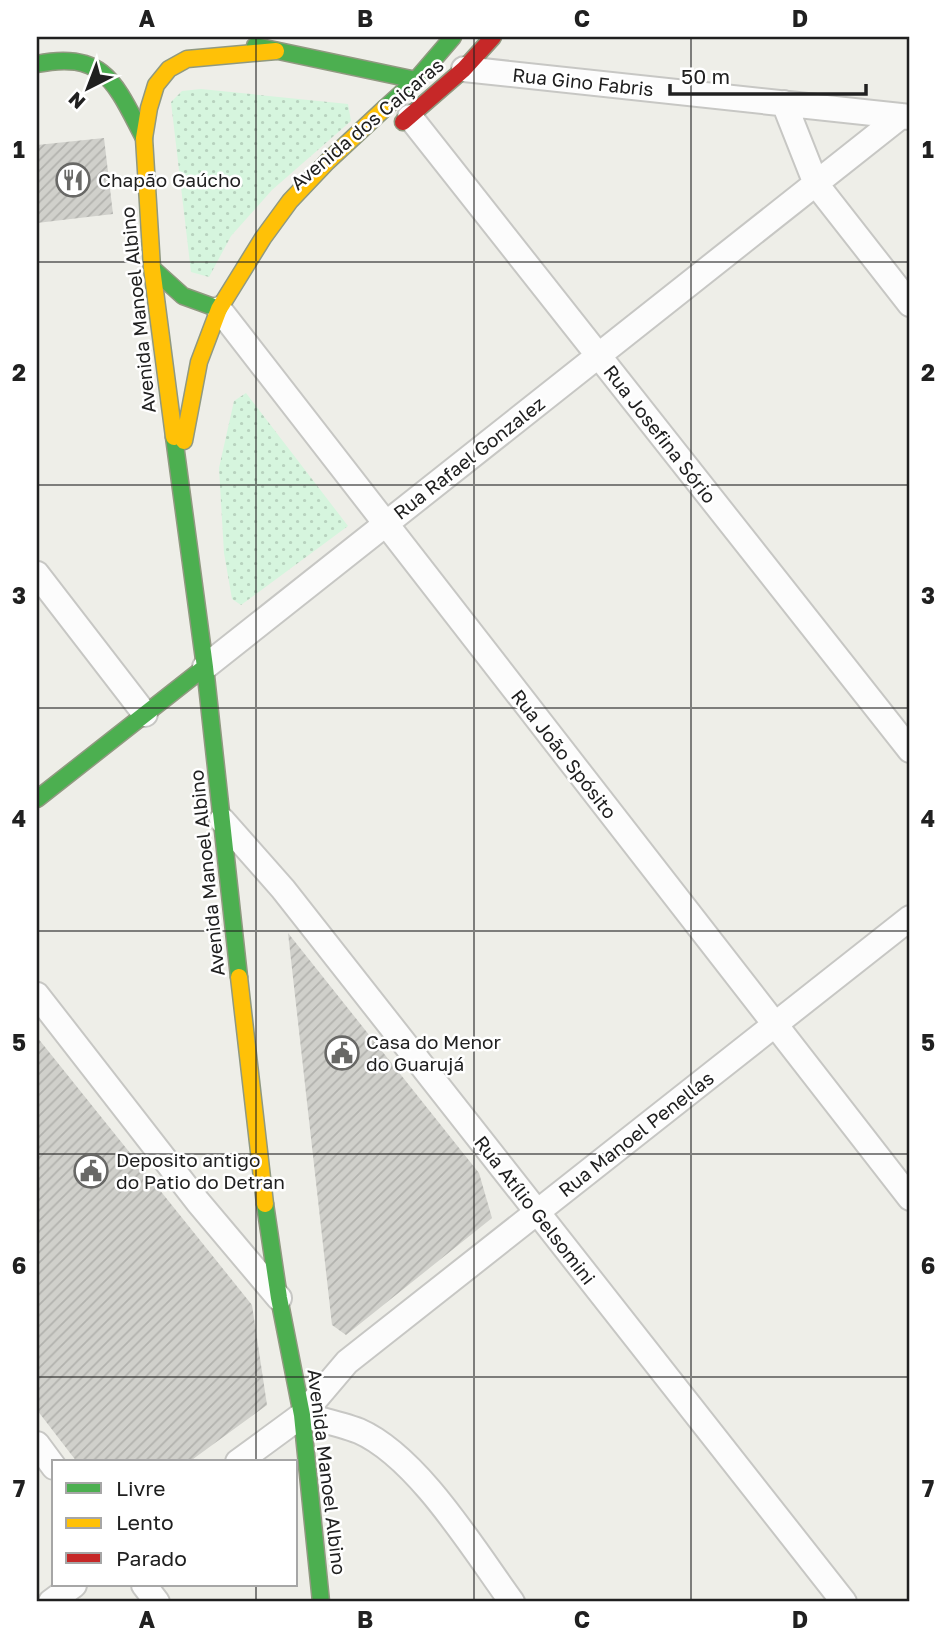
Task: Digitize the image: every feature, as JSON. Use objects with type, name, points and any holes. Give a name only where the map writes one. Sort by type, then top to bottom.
[{"type":"street","name":"Avenida dos Caiçaras","points":[[178,475],[199,362],[219,309],[263,238],[290,201],[327,162],[416,80],[453,37]]},
{"type":"street","name":"Avenida dos Caiçaras","points":[[389,134],[464,69],[493,37]]},
{"type":"street","points":[[225,40],[416,80]]},
{"type":"street","points":[[144,138],[156,85],[169,69],[187,59],[276,51]]},
{"type":"street","points":[[37,64],[49,60],[77,59],[100,69],[120,92],[144,138]]},
{"type":"street","name":"Rua Gino Fabris","points":[[464,69],[906,116]]},
{"type":"street","points":[[784,103],[816,184],[910,304]]},
{"type":"street","name":"Rua Rafael Gonzalez","points":[[37,799],[816,184],[906,116]]},
{"type":"street","name":"Rua Josefina Sório","points":[[410,117],[910,751]]},
{"type":"street","name":"Avenida Manoel Albino","points":[[144,138],[152,268],[205,667],[264,1199],[279,1297],[302,1415],[321,1602]]},
{"type":"street","name":"Avenida dos Caiçaras","points":[[263,238],[336,175]]},
{"type":"street","points":[[152,268],[183,296],[219,309]]},
{"type":"street","name":"Rua João Spósito","points":[[219,309],[910,1198]]},
{"type":"street","points":[[37,574],[145,714]]},
{"type":"street","name":"Rua Atílio Gelsomini","points":[[222,820],[283,889],[844,1602]]},
{"type":"street","name":"Rua Manoel Penellas","points":[[241,1460],[302,1415],[347,1362],[910,918]]},
{"type":"street","points":[[37,995],[198,1202],[279,1297]]},
{"type":"street","points":[[302,1415],[359,1432],[393,1451],[425,1484],[512,1602]]},
{"type":"street","points":[[37,1444],[52,1464]]},
{"type":"street","points":[[51,1602],[73,1586]]},
{"type":"street","points":[[145,1586],[157,1602]]},
{"type":"green space","points":[[201,89],[348,104],[351,121],[272,190],[231,236],[209,277],[191,272],[171,102],[182,91]]},
{"type":"green space","points":[[246,393],[348,526],[241,605],[232,599],[224,553],[219,468],[234,401]]},
{"type":"building","name":"Chapão Gaúcho","points":[[104,138],[113,214],[37,223],[37,145]]},
{"type":"building","name":"Casa do Menor do Guarujá","points":[[288,933],[479,1173],[492,1218],[346,1335],[332,1325]]},
{"type":"building","name":"Deposito antigo do Patio do Detran","points":[[37,1037],[252,1305],[267,1405],[192,1460],[75,1460],[37,1410]]},
{"type":"traffic: fast","points":[[385,108],[416,80],[453,37]]},
{"type":"traffic: fast","points":[[255,46],[416,80]]},
{"type":"traffic: fast","points":[[37,64],[60,61],[78,62],[93,67],[106,76],[116,88],[144,138]]},
{"type":"traffic: fast","points":[[152,268],[183,296],[219,309]]},
{"type":"traffic: fast","points":[[174,437],[205,667],[239,977]]},
{"type":"traffic: fast","points":[[37,799],[205,667]]},
{"type":"traffic: fast","points":[[265,1204],[279,1298],[302,1415],[321,1602]]},
{"type":"traffic: slow","points":[[174,437],[152,268],[144,138],[149,108],[156,85],[169,69],[187,59],[276,51]]},
{"type":"traffic: slow","points":[[184,441],[199,362],[219,309],[263,238],[290,201],[385,108]]},
{"type":"traffic: slow","points":[[239,977],[265,1204]]},
{"type":"traffic: jam","points":[[403,122],[464,69],[493,37]]},
{"type":"place","name":"Chapão Gaúcho","points":[[73,180]]},
{"type":"place","name":"Casa do Menor do Guarujá","points":[[342,1053]]},
{"type":"place","name":"Deposito antigo do Patio do Detran","points":[[91,1171]]}]
